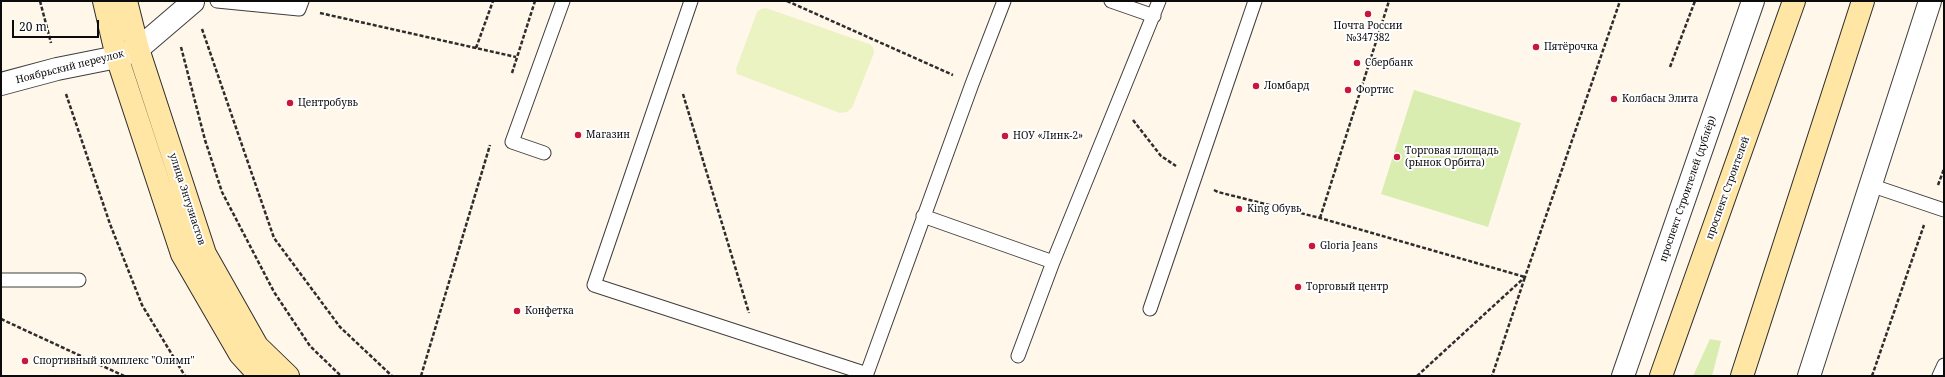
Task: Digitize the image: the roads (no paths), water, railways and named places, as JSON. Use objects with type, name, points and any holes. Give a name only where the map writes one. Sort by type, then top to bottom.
[{"type":"street","points":[[104,1],[116,57],[182,254],[240,354],[260,376]]},
{"type":"street","name":"улица Энтузиастов","points":[[126,1],[138,49],[205,254],[257,346],[288,376]]},
{"type":"street","name":"проспект Строителей (дублёр)","points":[[1623,376],[1753,1]]},
{"type":"street","name":"проспект Строителей","points":[[1661,376],[1794,1]]},
{"type":"street","points":[[1742,376],[1863,1]]},
{"type":"street","points":[[1809,376],[1930,1]]},
{"type":"street","name":"Ноябрьский переулок","points":[[1,84],[57,68],[116,57],[138,49],[194,2]]},
{"type":"lane","points":[[217,1],[300,5]]},
{"type":"lane","points":[[544,153],[512,142],[563,1]]},
{"type":"lane","points":[[692,1],[594,285],[867,375],[923,216],[1004,1]]},
{"type":"lane","points":[[1111,1],[1154,16]]},
{"type":"lane","points":[[1018,356],[1117,99],[1154,16],[1158,1]]},
{"type":"lane","points":[[1150,309],[1255,1]]},
{"type":"lane","points":[[1870,185],[1944,210]]},
{"type":"lane","points":[[923,216],[1053,262]]},
{"type":"lane","points":[[1,280],[79,280]]},
{"type":"lane","points":[[1939,376],[1944,365]]},
{"type":"place","name":"Почта России №347382","points":[[1368,14]]},
{"type":"place","name":"Пятёрочка","points":[[1536,47]]},
{"type":"place","name":"Сбербанк","points":[[1357,63]]},
{"type":"place","name":"Ломбард","points":[[1256,86]]},
{"type":"place","name":"Фортис","points":[[1348,90]]},
{"type":"place","name":"Колбасы Элита","points":[[1614,99]]},
{"type":"place","name":"Центробувь","points":[[290,103]]},
{"type":"place","name":"Магазин","points":[[578,135]]},
{"type":"place","name":"НОУ «Линк-2»","points":[[1005,136]]},
{"type":"place","name":"Торговая площадь (рынок Орбита)","points":[[1397,157]]},
{"type":"place","name":"King Обувь","points":[[1239,209]]},
{"type":"place","name":"Gloria Jeans","points":[[1312,246]]},
{"type":"place","name":"Торговый центр","points":[[1298,287]]},
{"type":"place","name":"Конфетка","points":[[517,311]]},
{"type":"place","name":"Спортивный комплекс \"Олимп\"","points":[[25,361]]}]
